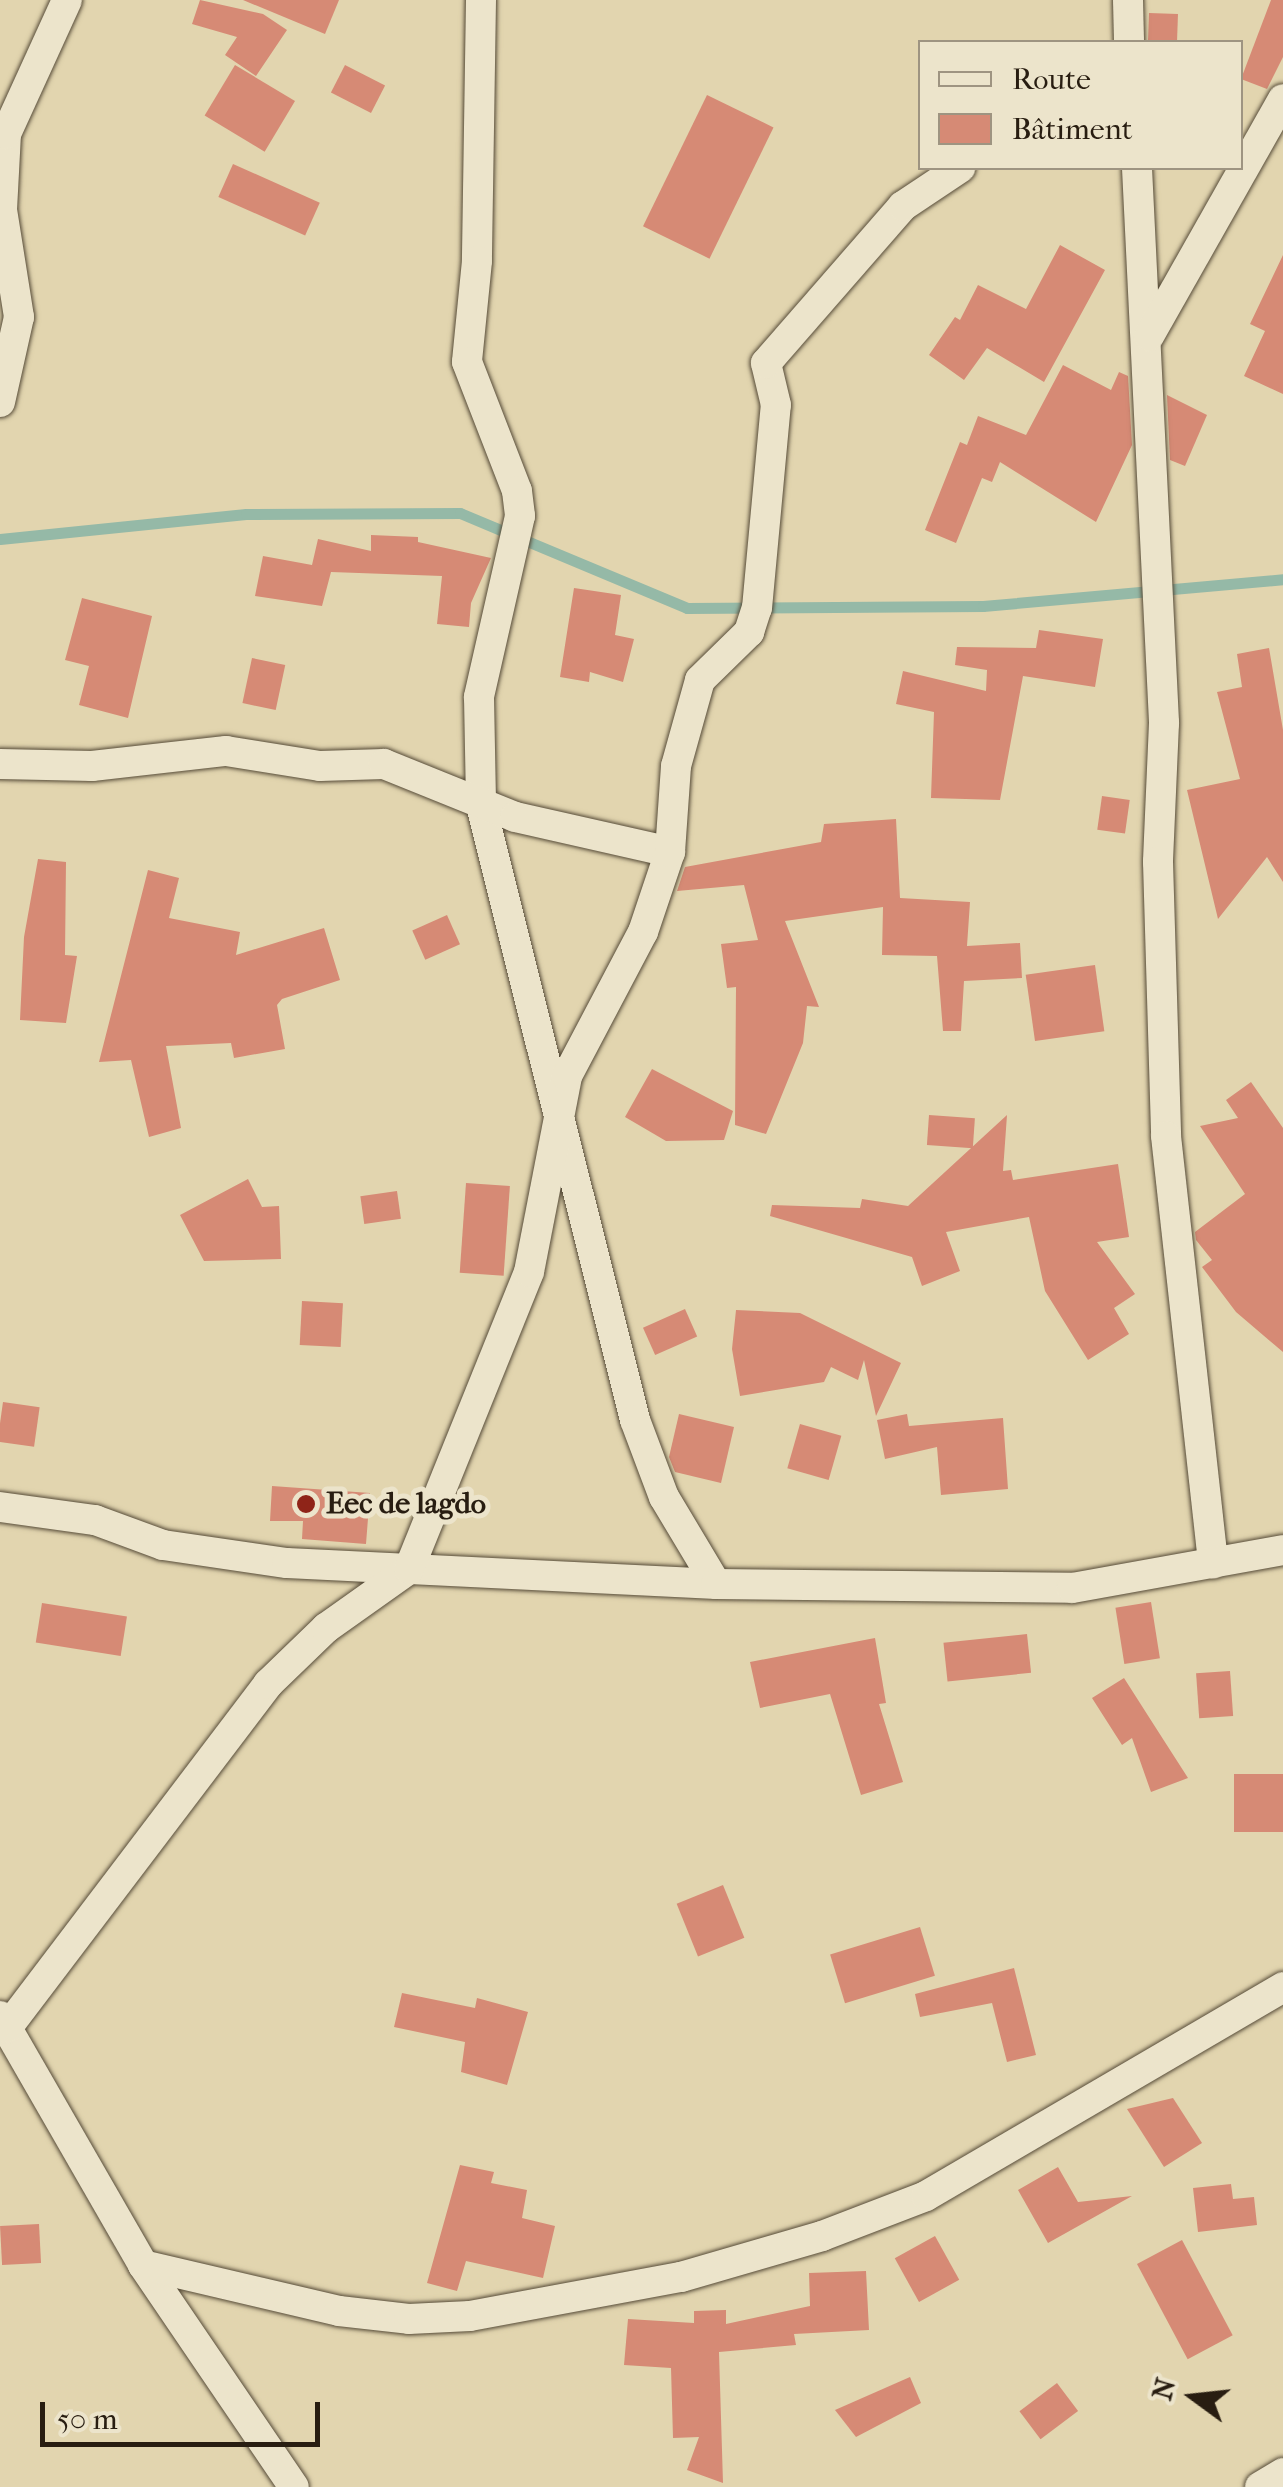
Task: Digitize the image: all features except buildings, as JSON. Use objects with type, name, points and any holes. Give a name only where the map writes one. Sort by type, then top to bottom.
[{"type":"street","points":[[0,402],[19,316],[2,210],[3,135],[67,0]]},
{"type":"street","points":[[481,0],[478,262],[466,362],[517,491],[520,516],[479,697],[481,805],[555,1117],[607,1292],[635,1420],[664,1497],[716,1584]]},
{"type":"street","points":[[1128,0],[1130,40]]},
{"type":"street","points":[[1149,336],[1283,100]]},
{"type":"street","points":[[294,2487],[13,2073],[4,2022],[268,1684],[326,1628],[409,1569],[530,1272],[555,1117],[586,1034],[643,932],[670,852],[676,766],[700,680],[749,632],[758,608],[776,406],[766,363],[903,206],[957,170]]},
{"type":"street","points":[[1137,170],[1149,336],[1164,724],[1158,862],[1166,1136],[1213,1563]]},
{"type":"street","points":[[0,764],[92,766],[226,751],[320,766],[384,764],[481,805],[577,835],[670,852]]},
{"type":"street","points":[[0,1507],[96,1520],[162,1545],[287,1563],[716,1584],[1072,1588],[1283,1550]]},
{"type":"street","points":[[143,2265],[339,2311],[409,2319],[470,2316],[680,2277],[822,2236],[926,2196],[1283,1987]]},
{"type":"street","points":[[1260,2487],[1283,2473]]},
{"type":"waterway","points":[[0,539],[246,514],[460,513],[687,608],[983,606],[1283,579]]},
{"type":"place","name":"Eec de lagdo","points":[[306,1504]]}]
